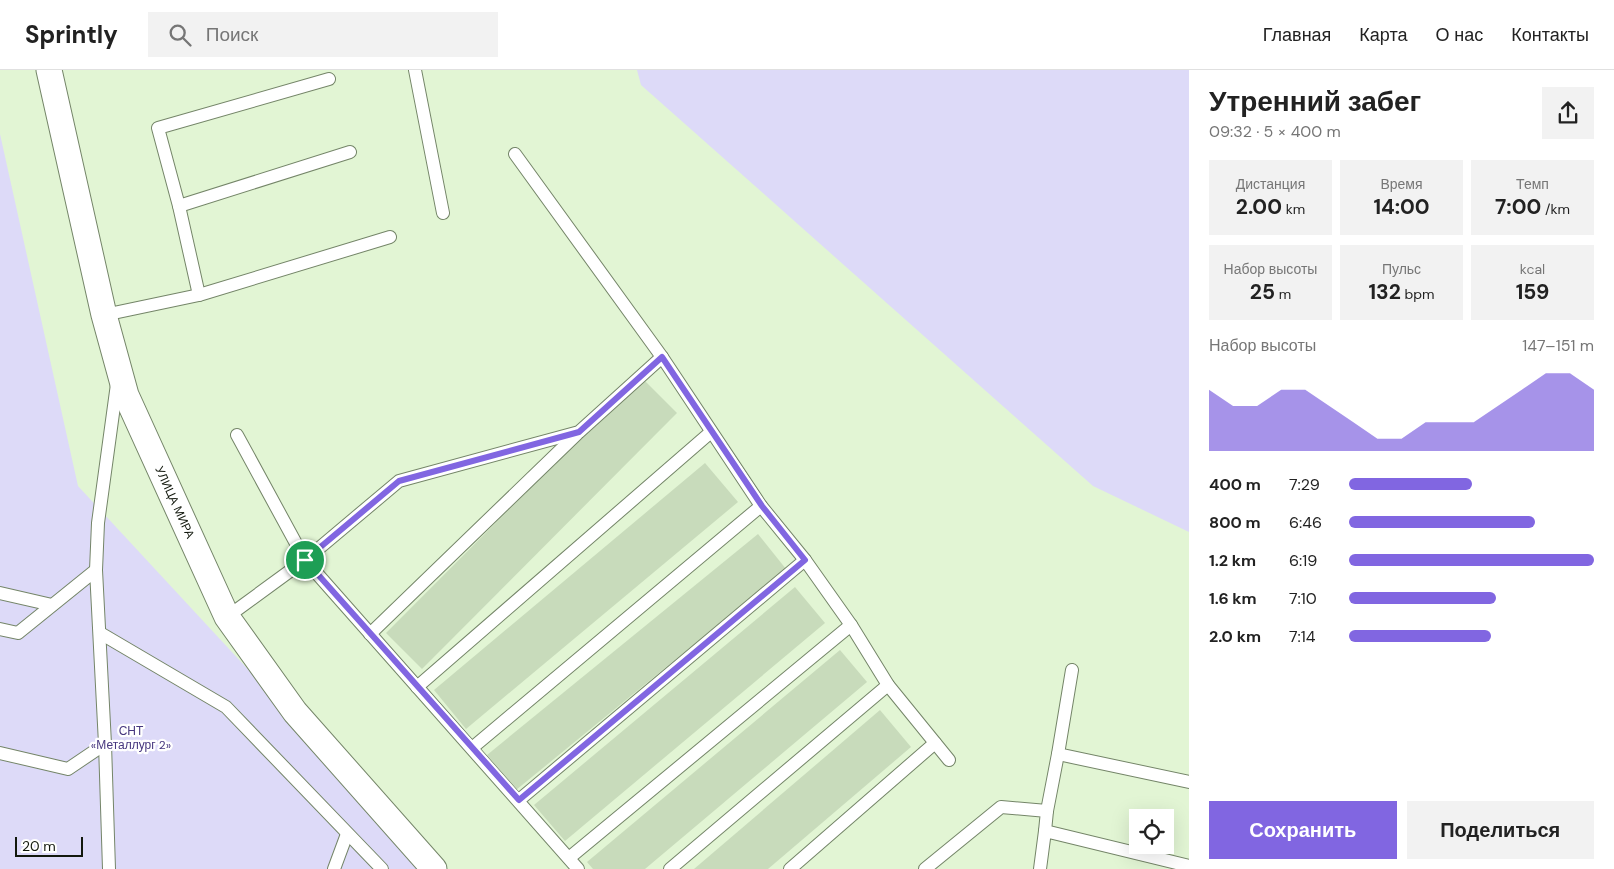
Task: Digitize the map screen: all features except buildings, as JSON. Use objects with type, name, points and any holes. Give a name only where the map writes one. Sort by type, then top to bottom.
[{"type":"street","name":"УЛИЦА МИРА","points":[[49,70],[104,315],[126,395],[227,618],[295,712],[434,869]]},
{"type":"lane","points":[[415,70],[443,213]]},
{"type":"lane","points":[[200,295],[158,128],[329,78]]},
{"type":"lane","points":[[179,206],[350,152]]},
{"type":"lane","points":[[515,154],[662,357],[762,506],[805,560],[851,625],[888,685],[949,760]]},
{"type":"lane","points":[[104,315],[200,295],[390,237]]},
{"type":"lane","points":[[370,634],[579,432],[662,357]]},
{"type":"lane","points":[[109,869],[96,570],[98,523],[119,371]]},
{"type":"lane","points":[[227,618],[305,560],[399,481],[579,432]]},
{"type":"lane","points":[[418,686],[712,432]]},
{"type":"lane","points":[[237,435],[305,560],[578,869]]},
{"type":"lane","points":[[472,748],[762,506]]},
{"type":"lane","points":[[519,800],[805,560]]},
{"type":"lane","points":[[0,629],[18,633],[96,570]]},
{"type":"lane","points":[[0,593],[52,605]]},
{"type":"lane","points":[[569,858],[851,625]]},
{"type":"lane","points":[[100,633],[226,707],[382,869]]},
{"type":"lane","points":[[1040,869],[1047,811],[1072,670]]},
{"type":"lane","points":[[670,869],[888,685]]},
{"type":"lane","points":[[0,753],[68,769],[105,744]]},
{"type":"lane","points":[[790,869],[935,744]]},
{"type":"lane","points":[[1058,754],[1189,782]]},
{"type":"lane","points":[[926,869],[1001,806],[1047,811]]},
{"type":"lane","points":[[1046,831],[1189,866]]},
{"type":"lane","points":[[334,869],[347,834]]},
{"type":"green space","points":[[637,70],[1189,70],[1189,532],[1093,486],[641,85]]},
{"type":"green space","name":"СНТ «Металлург 2»","points":[[0,134],[78,486],[433,869],[0,869]]},
{"type":"route","points":[[662,357],[762,506],[805,560],[519,800],[305,560],[399,481],[579,432],[662,357]]}]
